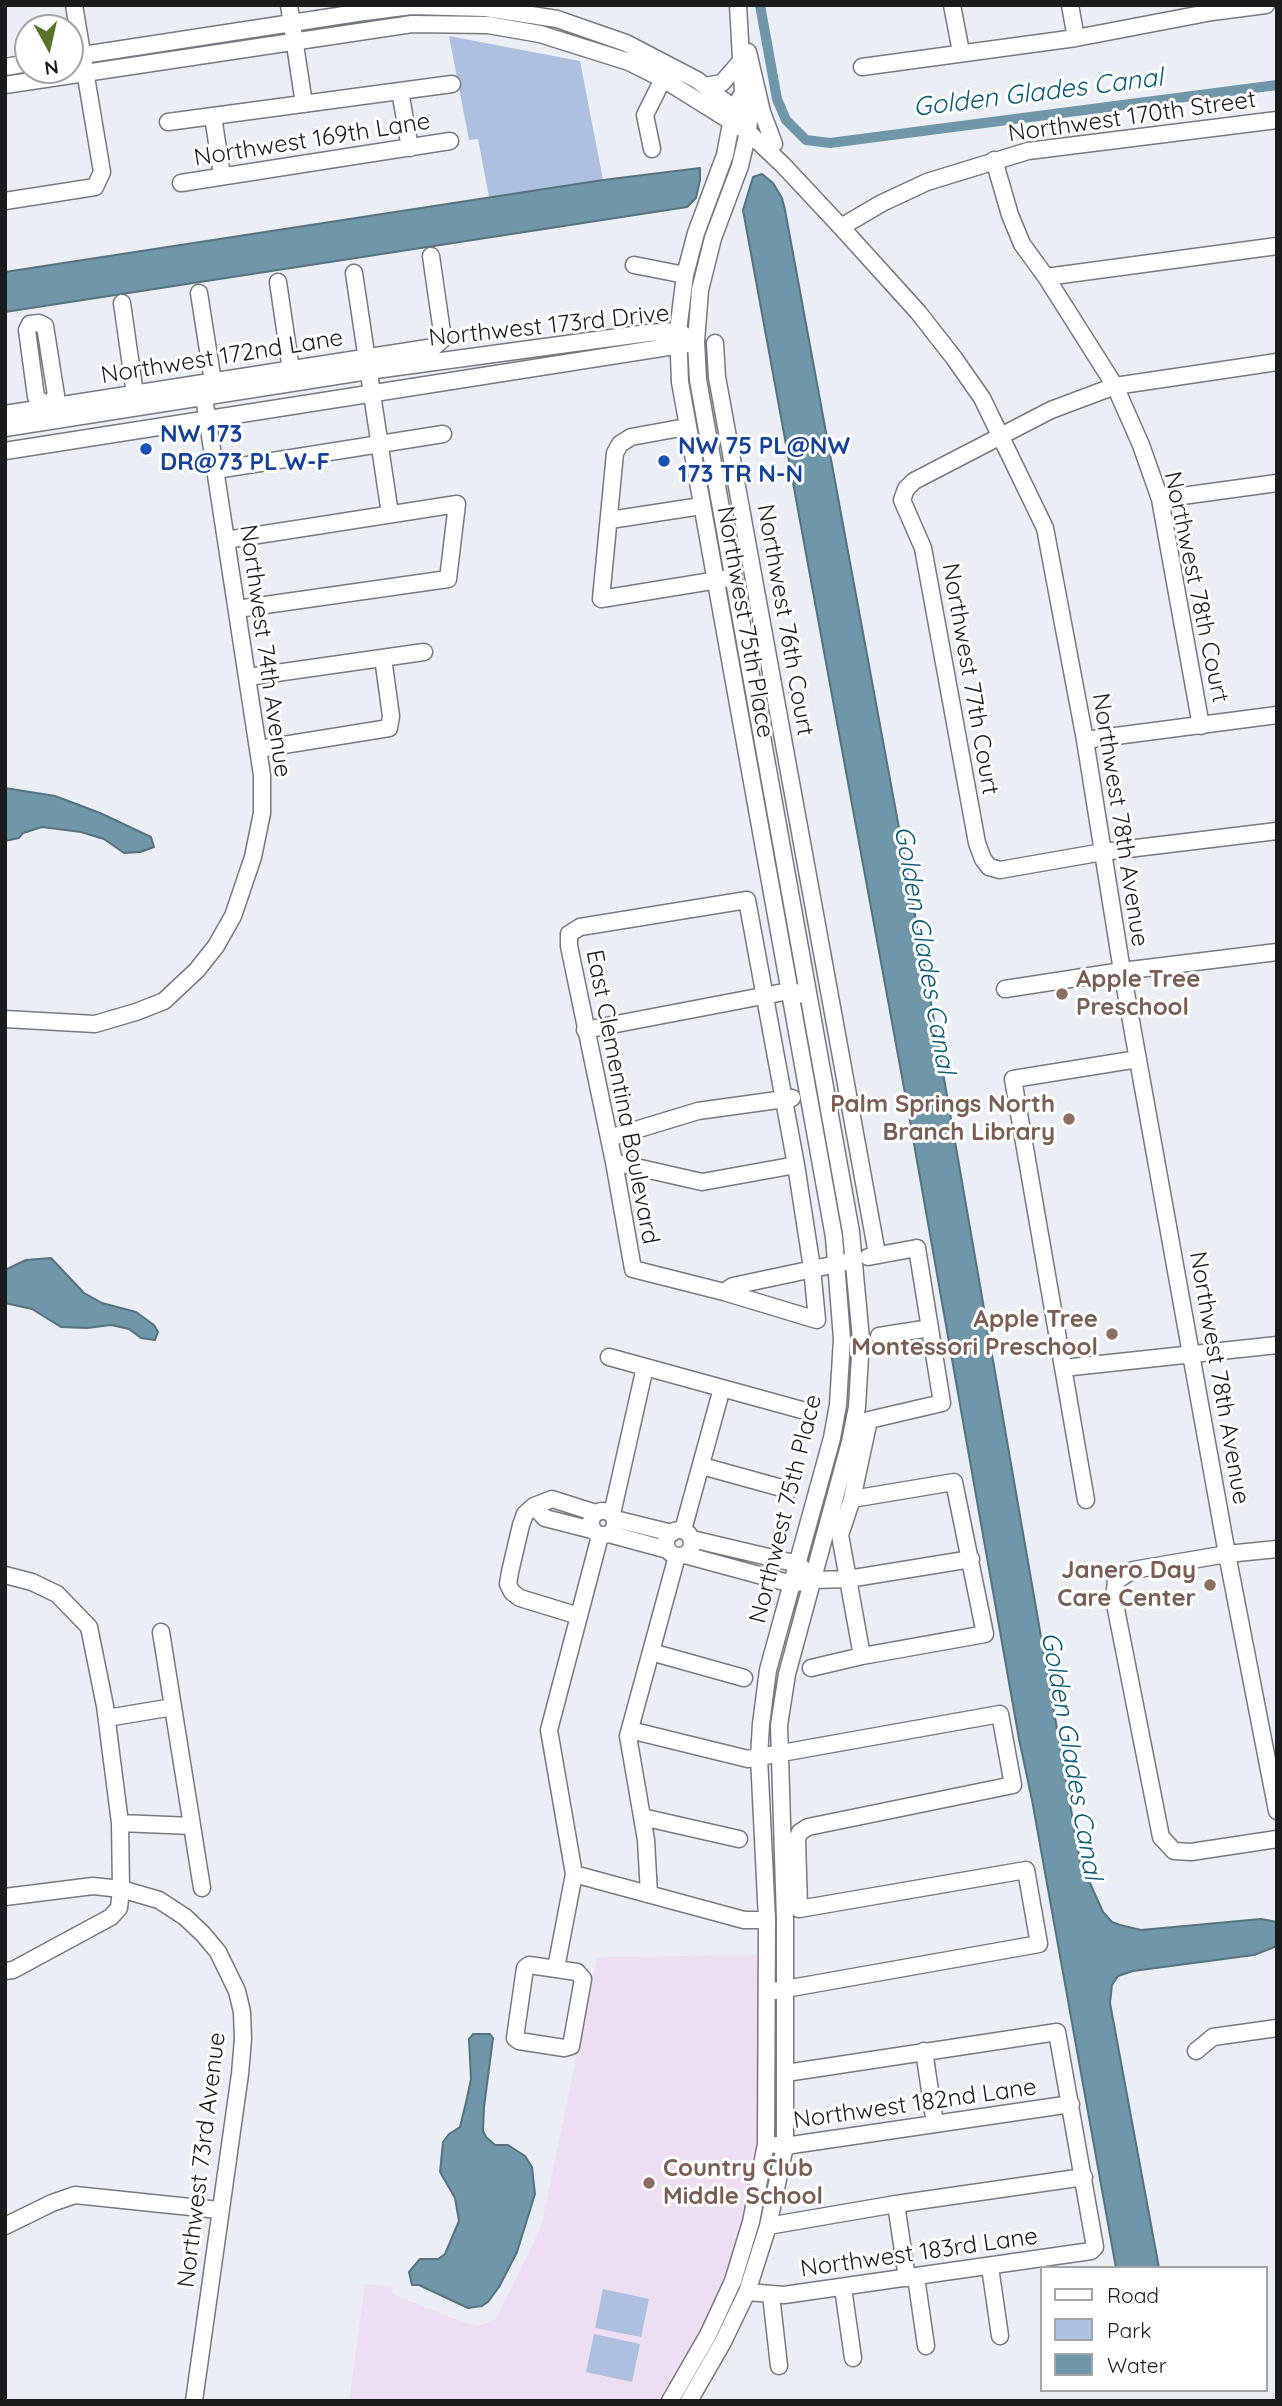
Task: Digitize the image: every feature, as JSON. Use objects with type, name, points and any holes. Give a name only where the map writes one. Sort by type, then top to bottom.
[{"type":"street","points":[[289,5],[304,104]]},
{"type":"street","points":[[705,86],[722,83],[742,60],[738,5]]},
{"type":"street","points":[[738,5],[762,112],[776,155],[750,159],[740,166]]},
{"type":"street","points":[[952,5],[961,52]]},
{"type":"street","points":[[1070,5],[1076,38]]},
{"type":"street","points":[[862,67],[1076,38],[1211,9],[1266,5]]},
{"type":"street","points":[[84,55],[411,6],[453,6],[521,12],[557,19],[626,43],[664,61],[705,86],[741,120]]},
{"type":"street","points":[[5,85],[412,24],[488,25],[540,34],[629,62],[713,108],[741,120]]},
{"type":"street","name":"Northwest 75th Place","points":[[690,2401],[723,2342],[747,2291],[768,2226],[785,2146],[785,1920],[779,1726],[787,1674],[850,1442],[857,1407],[861,1339],[855,1260],[698,380],[698,308],[708,256],[740,166],[742,60]]},
{"type":"street","points":[[5,201],[95,187],[102,172],[84,68]]},
{"type":"street","points":[[652,149],[645,115],[663,79]]},
{"type":"street","points":[[168,122],[452,84]]},
{"type":"street","points":[[400,91],[410,148]]},
{"type":"street","points":[[713,108],[725,134],[724,155]]},
{"type":"street","points":[[213,116],[222,176]]},
{"type":"street","name":"Northwest 75th Place","points":[[670,2401],[708,2335],[733,2281],[751,2221],[766,2144],[767,1920],[759,1757],[768,1670],[832,1438],[838,1405],[842,1339],[837,1263],[686,427],[678,339],[685,275],[696,233],[724,155],[741,120]]},
{"type":"street","name":"Northwest 78th Avenue","points":[[741,120],[776,155],[932,330],[982,398],[1045,528],[1227,1554],[1277,1811]]},
{"type":"street","name":"Northwest 170th Street","points":[[841,227],[927,182],[1028,151],[1277,120]]},
{"type":"street","name":"Northwest 169th Lane","points":[[181,183],[450,141]]},
{"type":"street","name":"Northwest 78th Court","points":[[995,160],[1021,244],[1046,277],[1115,386],[1141,445],[1160,499],[1201,726]]},
{"type":"street","points":[[1046,277],[1277,247]]},
{"type":"street","name":"Northwest 172nd Lane","points":[[5,414],[50,414],[135,394],[291,370],[367,365],[434,347],[443,339],[430,257]]},
{"type":"street","points":[[634,265],[685,275]]},
{"type":"street","points":[[354,273],[390,514]]},
{"type":"street","points":[[278,282],[291,370]]},
{"type":"street","points":[[199,293],[213,382]]},
{"type":"street","points":[[122,303],[135,394]]},
{"type":"street","name":"Northwest 173rd Drive","points":[[5,428],[50,414],[204,397],[367,365],[678,339],[696,341]]},
{"type":"street","name":"Northwest 173rd Drive","points":[[5,451],[371,394],[678,339]]},
{"type":"street","name":"Northwest 76th Court","points":[[716,343],[718,377],[877,1254]]},
{"type":"street","points":[[1001,434],[1051,410],[1115,386],[1277,362]]},
{"type":"street","points":[[698,380],[718,377]]},
{"type":"street","name":"Northwest 74th Avenue","points":[[5,1019],[95,1024],[136,1013],[164,1001],[197,970],[216,946],[233,916],[253,857],[261,813],[262,775],[204,397]]},
{"type":"street","points":[[50,414],[54,444]]},
{"type":"street","points":[[686,427],[631,437],[620,444],[615,453],[601,599],[732,578]]},
{"type":"street","points":[[216,470],[443,434]]},
{"type":"street","name":"Northwest 77th Court","points":[[1001,434],[914,481],[906,489],[902,500],[926,560],[977,843],[983,859],[989,866],[1000,870],[1103,852]]},
{"type":"street","points":[[1160,499],[1277,483]]},
{"type":"street","points":[[226,540],[457,504],[448,579],[237,609]]},
{"type":"street","points":[[610,520],[701,506]]},
{"type":"street","points":[[248,677],[424,652]]},
{"type":"street","points":[[259,748],[389,728],[391,716],[383,658]]},
{"type":"street","points":[[1084,740],[1277,715]]},
{"type":"street","points":[[1103,852],[1277,831]]},
{"type":"street","points":[[768,878],[809,871]]},
{"type":"street","name":"East Clementina Boulevard","points":[[724,1292],[633,1269],[614,1162],[585,1030],[569,934],[580,927],[747,900],[766,995]]},
{"type":"street","points":[[1005,989],[1277,951]]},
{"type":"street","points":[[585,1030],[789,991],[799,995],[813,1019]]},
{"type":"street","points":[[724,1292],[817,1320],[796,1165],[766,995]]},
{"type":"street","points":[[1086,1500],[1013,1079],[1138,1059]]},
{"type":"street","points":[[609,1138],[698,1111],[808,1095]]},
{"type":"street","points":[[614,1162],[702,1182],[796,1165]]},
{"type":"street","points":[[724,1292],[733,1286],[877,1254],[917,1248],[942,1403],[869,1420],[852,1499],[840,1535],[862,1656]]},
{"type":"street","points":[[879,1336],[930,1328]]},
{"type":"street","points":[[1063,1368],[1277,1345]]},
{"type":"street","points":[[609,1357],[809,1412]]},
{"type":"street","points":[[556,1968],[574,1874],[549,1730],[645,1367]]},
{"type":"street","points":[[677,1553],[691,1549],[682,1534],[723,1388]]},
{"type":"street","points":[[702,1466],[789,1490]]},
{"type":"street","points":[[811,1668],[985,1634],[954,1482],[852,1499]]},
{"type":"street","points":[[579,1616],[520,1598],[512,1592],[508,1584],[525,1514],[534,1506],[552,1499],[604,1524],[677,1553],[792,1584],[813,1580],[848,1579],[971,1559]]},
{"type":"street","points":[[604,1524],[682,1534],[798,1564],[813,1580]]},
{"type":"street","points":[[677,1553],[667,1540],[682,1534]]},
{"type":"street","points":[[1277,1549],[1227,1554],[1133,1570],[1116,1581],[1114,1599],[1161,1838],[1174,1851],[1191,1852],[1277,1839]]},
{"type":"street","points":[[649,1894],[646,1840],[628,1736],[677,1553]]},
{"type":"street","points":[[5,1575],[32,1582],[57,1594],[89,1627],[107,1718],[120,1823],[121,1889],[119,1908],[111,1917],[13,1970],[5,1971]]},
{"type":"street","points":[[161,1632],[202,1888]]},
{"type":"street","points":[[651,1652],[744,1678]]},
{"type":"street","points":[[107,1718],[173,1707]]},
{"type":"street","points":[[630,1730],[748,1759],[1000,1714],[1013,1785],[808,1827],[800,1832],[797,1839],[799,1909],[1026,1870],[1039,1944],[784,1992],[765,1991]]},
{"type":"street","points":[[642,1818],[739,1839]]},
{"type":"street","points":[[120,1823],[192,1826]]},
{"type":"street","points":[[574,1874],[744,1920],[767,1920]]},
{"type":"street","name":"Northwest 73rd Avenue","points":[[5,1898],[93,1886],[121,1889],[159,1900],[184,1917],[202,1934],[218,1952],[229,1972],[242,2012],[243,2039],[194,2401]]},
{"type":"street","points":[[529,1965],[556,1968],[578,1972],[583,1979],[572,2044],[564,2048],[519,2041],[514,2034],[524,1968],[529,1965]]},
{"type":"street","points":[[1196,2051],[1213,2037],[1277,2028]]},
{"type":"street","points":[[768,2226],[896,2204],[1084,2177],[1057,2032],[786,2073]]},
{"type":"street","points":[[923,2052],[935,2124]]},
{"type":"street","name":"Northwest 182nd Lane","points":[[766,2144],[785,2146],[1071,2104]]},
{"type":"street","name":"Northwest 183rd Lane","points":[[747,2291],[784,2295],[990,2267],[1064,2262],[1095,2247],[1084,2177]]},
{"type":"street","points":[[5,2226],[75,2195],[219,2210]]},
{"type":"street","points":[[896,2204],[926,2346]]},
{"type":"street","points":[[990,2267],[1000,2336]]},
{"type":"street","points":[[843,2288],[853,2358]]},
{"type":"street","points":[[771,2295],[779,2366]]},
{"type":"shaded area","name":"Country Club Middle School","points":[[757,1955],[761,2083],[756,2146],[742,2220],[727,2270],[695,2340],[657,2401],[349,2401],[365,2284],[393,2287],[392,2294],[462,2322],[479,2326],[496,2319],[541,2227],[597,1957]]},
{"type":"green space","points":[[449,36],[580,61],[603,180],[489,197],[478,139],[469,140]]},
{"type":"green space","points":[[603,2289],[649,2299],[641,2337],[595,2328]]},
{"type":"green space","points":[[594,2334],[640,2344],[632,2382],[586,2372]]},
{"type":"water","points":[[700,168],[696,198],[687,207],[5,312],[5,272],[603,180]]},
{"type":"water","points":[[762,174],[773,183],[782,198],[785,210],[925,969],[1080,1861],[1103,1912],[1112,1922],[1120,1925],[1141,1930],[1261,1919],[1277,1922],[1277,1946],[1254,1955],[1133,1971],[1118,1976],[1112,1985],[1110,2003],[1159,2266],[1116,2266],[743,210],[753,177]]},
{"type":"water","points":[[5,788],[55,796],[100,813],[151,837],[154,847],[140,852],[124,853],[104,839],[81,832],[42,827],[23,833],[19,838],[5,841]]},
{"type":"water","points":[[51,1258],[84,1293],[102,1303],[136,1312],[154,1325],[158,1332],[155,1340],[141,1338],[129,1329],[111,1325],[61,1327],[32,1309],[5,1303],[5,1270],[26,1260]]},
{"type":"water","points":[[473,2034],[490,2034],[493,2038],[483,2131],[495,2145],[508,2145],[525,2156],[532,2167],[535,2194],[517,2252],[499,2287],[488,2302],[482,2306],[468,2308],[419,2285],[412,2285],[409,2272],[420,2259],[438,2259],[445,2254],[459,2221],[455,2198],[440,2172],[443,2142],[460,2127],[467,2098],[471,2079],[469,2039]]},
{"type":"waterway","name":"Golden Glades Canal","points":[[760,5],[777,99],[786,120],[806,140],[830,143],[1277,85]]},
{"type":"place","name":"NW 173 DR@73 PL W-F","points":[[146,449]]},
{"type":"place","name":"NW 75 PL@NW 173 TR N-N","points":[[664,461]]},
{"type":"place","name":"Apple Tree Preschool","points":[[1062,994]]},
{"type":"place","name":"Palm Springs North Branch Library","points":[[1069,1119]]},
{"type":"place","name":"Apple Tree Montessori Preschool","points":[[1112,1334]]},
{"type":"place","name":"Janero Day Care Center","points":[[1210,1585]]},
{"type":"place","name":"Country Club Middle School","points":[[649,2183]]}]
